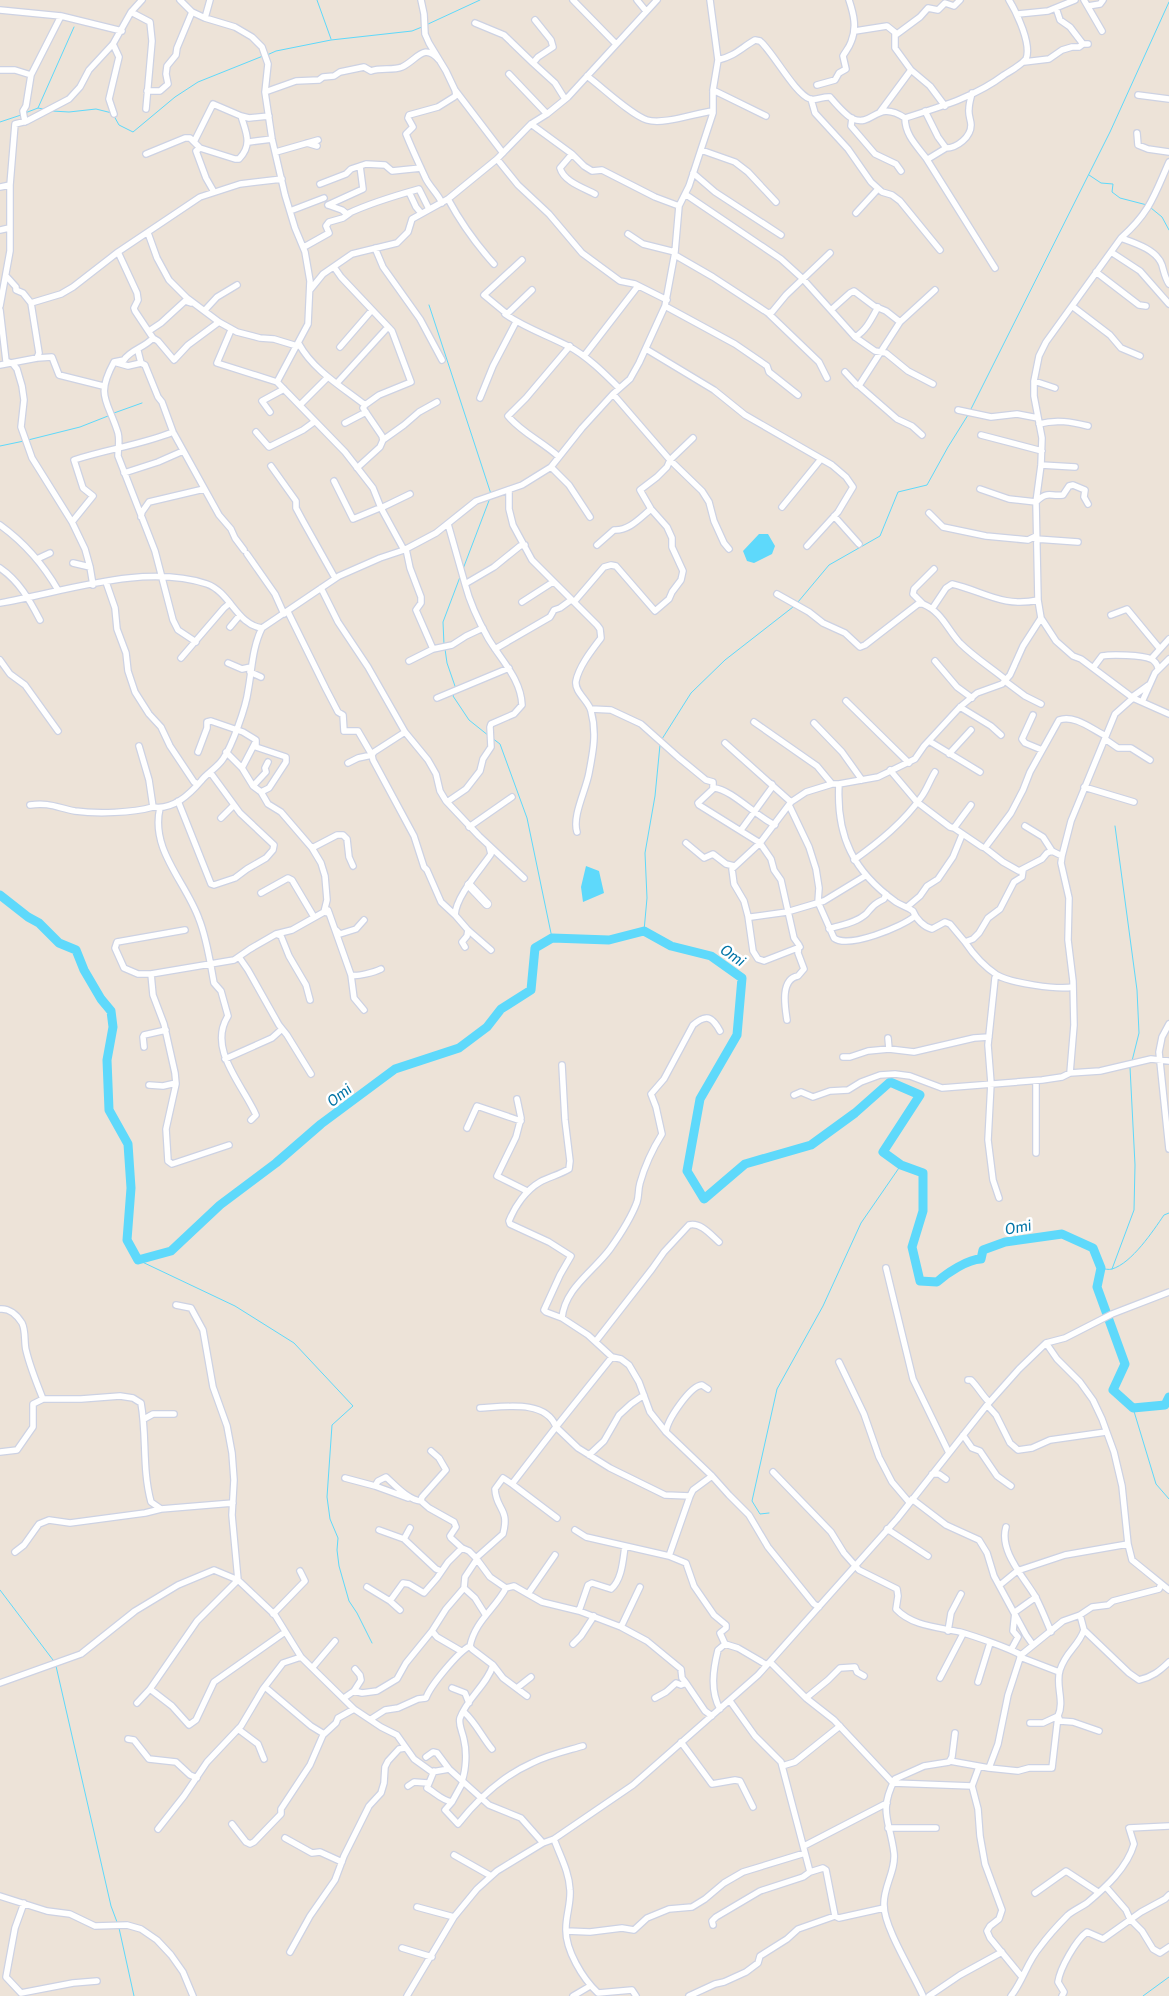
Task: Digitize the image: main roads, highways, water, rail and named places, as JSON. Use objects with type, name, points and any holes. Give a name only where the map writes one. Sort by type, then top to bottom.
[{"type":"water","points":[[759,534],[768,534],[775,546],[772,554],[754,563],[747,561],[743,551]]},
{"type":"water","points":[[586,866],[599,871],[604,893],[583,902],[581,887]]},
{"type":"waterway","points":[[317,0],[331,39]]},
{"type":"waterway","points":[[426,25],[480,0]]},
{"type":"waterway","points":[[971,409],[1110,132],[1169,2]]},
{"type":"waterway","points":[[38,108],[74,27]]},
{"type":"waterway","points":[[267,55],[276,51],[331,40],[412,31],[422,27]]},
{"type":"waterway","points":[[114,116],[119,125],[133,132],[175,97],[198,82],[263,56]]},
{"type":"waterway","points":[[25,113],[38,108],[43,109]]},
{"type":"waterway","points":[[52,111],[69,112],[96,109],[112,113]]},
{"type":"waterway","points":[[0,122],[21,115]]},
{"type":"waterway","points":[[1089,175],[1101,183],[1113,184],[1112,192],[1120,198],[1147,205]]},
{"type":"waterway","points":[[1151,208],[1162,217],[1169,230]]},
{"type":"waterway","points":[[429,305],[491,494]]},
{"type":"waterway","points":[[114,413],[142,403]]},
{"type":"waterway","points":[[798,602],[829,565],[880,536],[898,492],[927,485],[968,415]]},
{"type":"waterway","points":[[28,440],[80,427],[108,416]]},
{"type":"waterway","points":[[0,446],[24,441]]},
{"type":"waterway","points":[[463,569],[490,498]]},
{"type":"waterway","points":[[444,645],[443,622],[460,577]]},
{"type":"waterway","points":[[662,739],[691,693],[725,660],[793,607]]},
{"type":"waterway","points":[[445,649],[447,663],[456,689]]},
{"type":"waterway","points":[[454,695],[469,720],[489,736]]},
{"type":"waterway","points":[[492,738],[500,744],[527,818],[552,938]]},
{"type":"waterway","points":[[644,931],[647,898],[645,853],[655,796],[660,745]]},
{"type":"waterway","points":[[1115,826],[1137,990],[1139,1033],[1132,1061]]},
{"type":"waterway","name":"Omi","points":[[0,895],[28,917],[39,923],[59,943],[76,950],[84,970],[101,999],[111,1011],[113,1027],[107,1060],[109,1110],[128,1144],[131,1188],[127,1240],[138,1260],[171,1251],[220,1205],[276,1163],[321,1124],[395,1069],[459,1048],[487,1027],[501,1009],[531,990],[535,948],[552,938],[609,940],[644,931],[671,946],[711,956],[742,978],[737,1035],[700,1099],[687,1171],[704,1199],[745,1164],[811,1145],[855,1113],[890,1082],[920,1095],[883,1152],[901,1165],[923,1173],[923,1211],[912,1247],[920,1281],[937,1282],[964,1264],[981,1259],[983,1250],[1005,1242],[1062,1234],[1093,1248],[1101,1268],[1097,1287],[1125,1364],[1113,1390],[1133,1408],[1165,1405],[1169,1397]]},
{"type":"waterway","points":[[1112,1269],[1134,1210],[1135,1165],[1130,1067]]},
{"type":"waterway","points":[[769,1513],[760,1514],[752,1501],[777,1389],[823,1306],[861,1223],[901,1165]]},
{"type":"waterway","points":[[1101,1268],[1112,1269],[1120,1266],[1141,1246],[1164,1215],[1169,1213]]},
{"type":"waterway","points":[[138,1260],[235,1306],[294,1343],[353,1406],[332,1425],[327,1497],[330,1519],[338,1538],[339,1566],[349,1601],[372,1643]]},
{"type":"waterway","points":[[1133,1408],[1156,1484],[1169,1499]]},
{"type":"waterway","points":[[0,1590],[53,1660]]},
{"type":"waterway","points":[[56,1666],[111,1906],[117,1922]]},
{"type":"waterway","points":[[119,1928],[134,1996]]},
{"type":"waterway","points":[[1143,1996],[1169,1977]]}]
